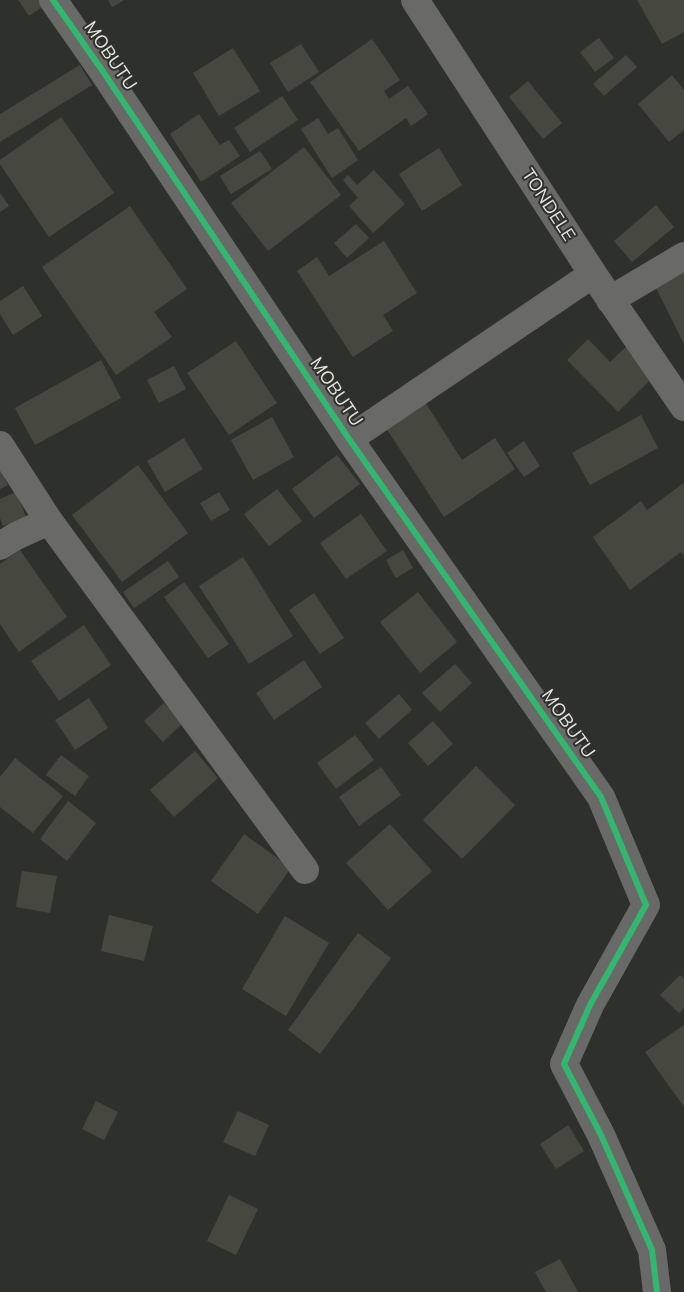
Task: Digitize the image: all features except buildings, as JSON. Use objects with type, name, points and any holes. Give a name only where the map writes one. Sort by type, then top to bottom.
[{"type":"street","name":"MOBUTU","points":[[53,0],[108,78],[349,439],[601,796],[646,905],[590,1005],[564,1064],[601,1135],[652,1250],[656,1292]]},
{"type":"street","name":"TONDELE","points":[[415,0],[610,300],[684,407]]},
{"type":"street","points":[[610,300],[684,256]]},
{"type":"street","points":[[349,439],[593,274]]},
{"type":"street","points":[[0,445],[49,521],[305,870]]},
{"type":"street","points":[[0,546],[16,536],[49,521]]},
{"type":"cycle path","points":[[53,0],[349,439],[601,797],[646,905],[590,1005],[564,1064],[601,1135],[652,1250],[657,1292]]}]
